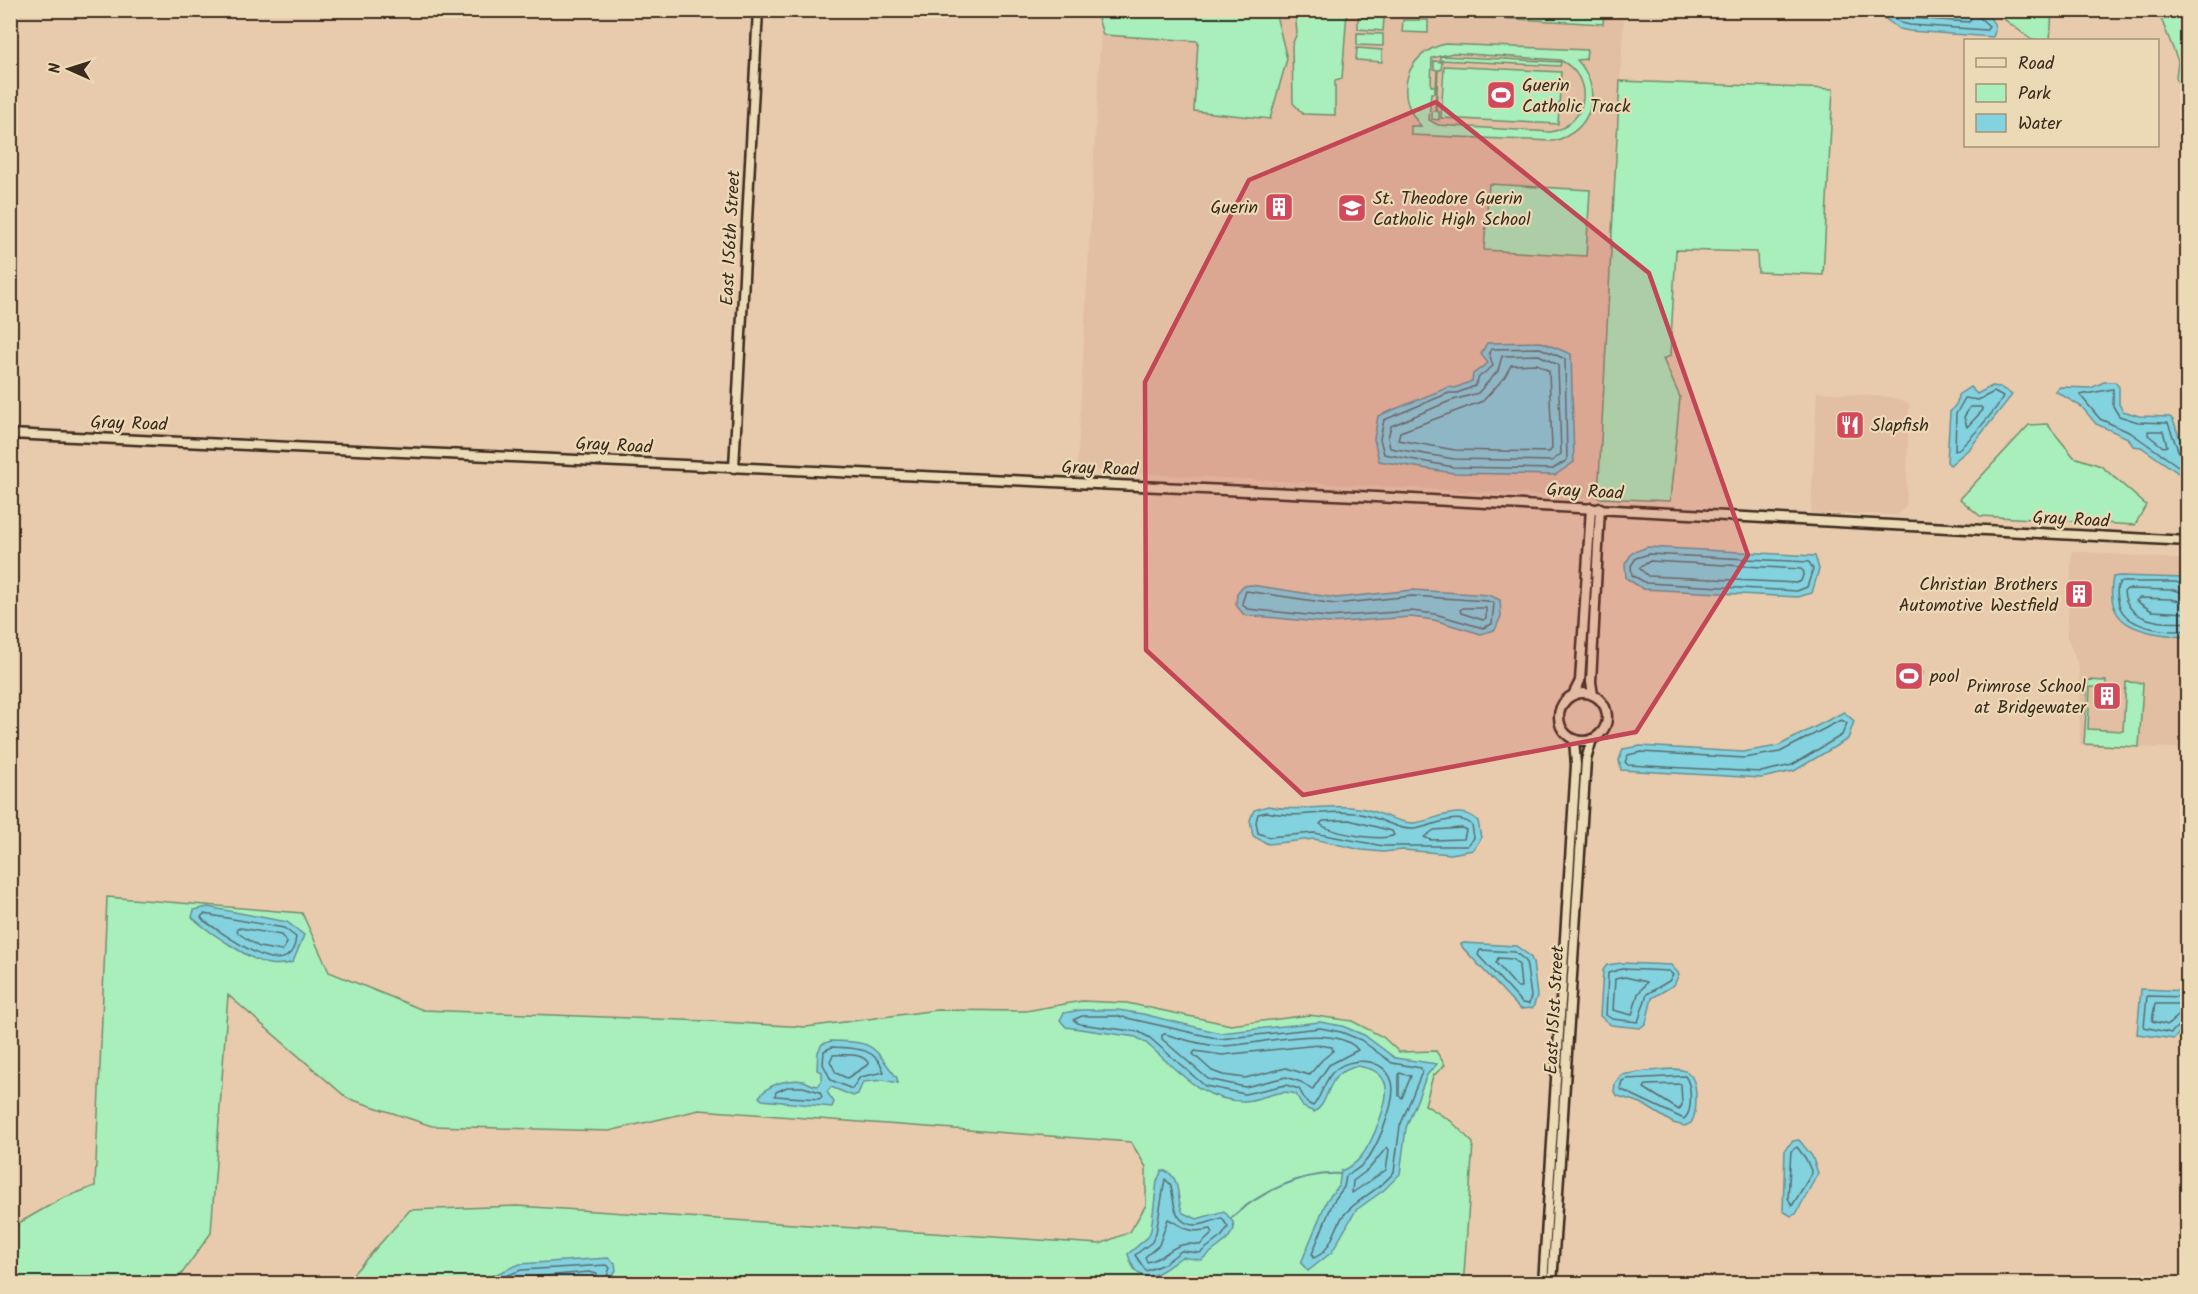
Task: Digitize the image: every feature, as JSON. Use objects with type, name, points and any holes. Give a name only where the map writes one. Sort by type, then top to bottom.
[{"type":"street","name":"East 156th Street","points":[[734,468],[758,10]]},
{"type":"street","name":"Gray Road","points":[[10,434],[1596,508],[2187,542]]},
{"type":"street","points":[[1573,695],[1583,693],[1593,695],[1604,704],[1607,718],[1602,732],[1592,739],[1574,739],[1564,732],[1559,716],[1564,702],[1573,695],[1580,681],[1596,508]]},
{"type":"street","points":[[1593,695],[1591,682],[1596,508]]},
{"type":"street","name":"East 151st Street","points":[[1543,1284],[1576,765],[1574,739]]},
{"type":"street","name":"East 151st Street","points":[[1552,1284],[1586,760],[1592,739]]},
{"type":"highlighted area","points":[[1436,102],[1649,273],[1748,555],[1636,732],[1303,795],[1146,650],[1145,382],[1249,180]]},
{"type":"shaded area","name":"St. Theodore Guerin Catholic High School","points":[[1102,11],[1624,11],[1598,498],[1077,470]]},
{"type":"shaded area","points":[[1817,392],[1889,397],[1909,403],[1906,506],[1898,515],[1811,513]]},
{"type":"shaded area","points":[[2072,551],[2187,560],[2187,748],[2080,746],[2079,667],[2067,637]]},
{"type":"green space","points":[[1482,10],[1604,11],[1603,24],[1482,17]]},
{"type":"green space","points":[[1096,11],[1275,11],[1287,59],[1270,119],[1194,111],[1198,41],[1103,35]]},
{"type":"green space","points":[[1295,11],[1347,11],[1342,79],[1335,81],[1335,115],[1303,114],[1293,103],[1292,45],[1297,33]]},
{"type":"green space","points":[[1403,11],[1428,11],[1428,17],[1403,16]]},
{"type":"green space","points":[[1993,11],[2052,11],[2050,39],[2031,39]]},
{"type":"green space","points":[[2158,11],[2187,11],[2187,110],[2176,77],[2178,61]]},
{"type":"green space","points":[[1358,17],[1384,18],[1383,31],[1358,29]]},
{"type":"green space","points":[[1403,20],[1428,20],[1428,33],[1402,32]]},
{"type":"green space","points":[[1357,33],[1383,34],[1383,46],[1357,45]]},
{"type":"green space","points":[[1445,44],[1587,50],[1586,59],[1577,60],[1590,84],[1592,96],[1590,108],[1577,129],[1553,141],[1411,135],[1411,126],[1421,126],[1407,102],[1408,77],[1412,66],[1420,56]],"holes":[[[1453,53],[1560,60],[1579,77],[1583,88],[1580,110],[1564,127],[1551,132],[1438,125],[1429,120],[1431,93],[1435,93],[1435,86],[1431,86],[1432,58]]]},
{"type":"green space","points":[[1357,48],[1382,50],[1382,62],[1356,60]]},
{"type":"green space","points":[[1440,56],[1561,62],[1560,66],[1440,60]]},
{"type":"green space","points":[[1434,61],[1442,62],[1441,70],[1438,70],[1436,111],[1439,112],[1439,120],[1432,119],[1432,111],[1435,111],[1437,70],[1434,69]]},
{"type":"green space","name":"Guerin Catholic Track","points":[[1444,66],[1561,72],[1558,124],[1441,118]]},
{"type":"green space","points":[[1620,81],[1833,89],[1823,275],[1758,272],[1757,252],[1676,250],[1670,356],[1663,359],[1680,397],[1670,501],[1598,498]]},
{"type":"green space","points":[[1489,184],[1590,190],[1586,256],[1484,250]]},
{"type":"green space","points":[[2047,424],[2074,457],[2101,466],[2146,505],[2135,525],[1980,516],[1960,499],[2029,425]]},
{"type":"green space","points":[[2088,680],[2106,681],[2106,688],[2090,687],[2088,729],[2123,731],[2126,682],[2143,683],[2139,747],[2084,744]]},
{"type":"green space","points":[[107,897],[302,913],[329,972],[423,1010],[806,1027],[937,1010],[1026,1011],[1082,1001],[1127,1003],[1231,1025],[1309,1015],[1352,1021],[1383,1037],[1399,1052],[1436,1051],[1445,1065],[1433,1076],[1425,1105],[1451,1121],[1473,1143],[1464,1274],[1458,1283],[345,1283],[410,1210],[517,1206],[1100,1244],[1130,1232],[1146,1205],[1146,1167],[1131,1142],[699,1110],[609,1131],[432,1126],[347,1098],[228,995],[211,1233],[175,1283],[11,1283],[10,1228],[61,1199],[95,1186]]},
{"type":"water","points":[[1875,11],[1982,11],[1995,25],[1995,32],[1993,37],[1910,31],[1899,29]]},
{"type":"water","points":[[1541,342],[1571,354],[1574,462],[1555,475],[1453,473],[1379,461],[1374,439],[1378,416],[1449,387],[1455,388],[1472,381],[1473,374],[1488,363],[1481,354],[1487,343]]},
{"type":"water","points":[[2104,382],[2115,382],[2119,387],[2119,404],[2123,411],[2139,416],[2170,417],[2173,420],[2187,458],[2187,479],[2141,447],[2133,446],[2128,438],[2096,424],[2082,407],[2055,391],[2060,387],[2091,388]]},
{"type":"water","points":[[1992,386],[2000,387],[2012,395],[1970,448],[1950,465],[1947,462],[1950,412],[1957,403],[1958,395],[1970,387],[1977,394]]},
{"type":"water","points":[[1647,547],[1815,556],[1819,569],[1812,593],[1798,597],[1643,589],[1626,578],[1625,564],[1632,553]]},
{"type":"water","points":[[2113,577],[2184,578],[2187,635],[2182,637],[2140,630],[2120,618],[2114,608],[2111,594]]},
{"type":"water","points":[[1251,585],[1336,598],[1413,590],[1489,595],[1500,600],[1501,616],[1495,630],[1481,634],[1434,620],[1411,617],[1328,623],[1244,615],[1236,605],[1237,593],[1243,586]]},
{"type":"water","name":"pool","points":[[1910,667],[1923,672],[1922,676],[1913,675],[1912,684],[1904,682],[1907,669]]},
{"type":"water","points":[[1844,712],[1854,721],[1848,739],[1794,771],[1761,778],[1621,770],[1619,760],[1623,749],[1640,746],[1743,752],[1778,746]]},
{"type":"water","points":[[1268,806],[1291,809],[1359,808],[1412,823],[1463,813],[1478,821],[1481,838],[1473,850],[1451,854],[1403,850],[1383,852],[1362,850],[1314,839],[1268,844],[1253,836],[1250,820],[1254,810]]},
{"type":"water","points":[[208,907],[287,922],[304,935],[293,962],[281,965],[269,964],[252,958],[229,944],[192,917],[194,910]]},
{"type":"water","points":[[1461,944],[1516,946],[1530,956],[1533,962],[1537,996],[1533,1008],[1520,1009],[1463,948]]},
{"type":"water","points":[[1622,963],[1671,965],[1679,974],[1674,985],[1652,998],[1646,1023],[1640,1028],[1611,1025],[1600,1016],[1603,970],[1607,965]]},
{"type":"water","points":[[2141,989],[2187,991],[2187,1024],[2174,1039],[2137,1034]]},
{"type":"water","points":[[1081,1010],[1118,1010],[1143,1014],[1220,1033],[1320,1022],[1342,1026],[1364,1035],[1395,1058],[1437,1064],[1427,1075],[1406,1128],[1400,1174],[1384,1190],[1356,1210],[1332,1252],[1308,1271],[1301,1263],[1327,1200],[1339,1185],[1341,1171],[1356,1162],[1365,1152],[1380,1120],[1386,1098],[1386,1088],[1382,1077],[1373,1070],[1357,1066],[1345,1071],[1334,1079],[1322,1105],[1314,1112],[1303,1107],[1296,1094],[1283,1092],[1245,1101],[1229,1100],[1215,1096],[1191,1082],[1136,1037],[1066,1027],[1060,1020],[1064,1013]]},
{"type":"water","points":[[831,1041],[856,1042],[871,1047],[889,1067],[898,1083],[884,1080],[863,1082],[858,1094],[853,1096],[831,1087],[827,1092],[834,1102],[832,1107],[762,1100],[759,1097],[773,1085],[786,1081],[798,1080],[818,1086],[822,1080],[822,1072],[817,1070],[818,1052],[822,1044]]},
{"type":"water","points":[[1673,1069],[1687,1072],[1691,1076],[1695,1084],[1696,1099],[1695,1113],[1691,1123],[1685,1126],[1673,1123],[1641,1103],[1618,1096],[1614,1092],[1615,1083],[1621,1075]]},
{"type":"water","points":[[1799,1140],[1812,1156],[1818,1173],[1796,1214],[1791,1216],[1783,1211],[1785,1149],[1793,1141]]},
{"type":"water","points":[[1162,1170],[1169,1173],[1176,1182],[1183,1213],[1197,1219],[1224,1211],[1233,1222],[1234,1229],[1227,1240],[1201,1260],[1182,1257],[1159,1273],[1144,1276],[1138,1273],[1128,1254],[1148,1237],[1151,1230],[1157,1181]]},
{"type":"water","points":[[608,1258],[615,1263],[616,1270],[608,1283],[475,1283],[520,1264]]},
{"type":"waterway","points":[[1231,1218],[1254,1200],[1281,1186],[1310,1177],[1340,1174]]},
{"type":"place","name":"Guerin Catholic Track","points":[[1501,95]]},
{"type":"place","name":"Guerin","points":[[1279,207]]},
{"type":"place","name":"St. Theodore Guerin Catholic High School","points":[[1352,208]]},
{"type":"place","name":"Slapfish","points":[[1850,425]]},
{"type":"place","name":"Christian Brothers Automotive Westfield","points":[[2079,594]]},
{"type":"place","name":"pool","points":[[1909,676]]},
{"type":"place","name":"Primrose School at Bridgewater","points":[[2107,696]]}]
